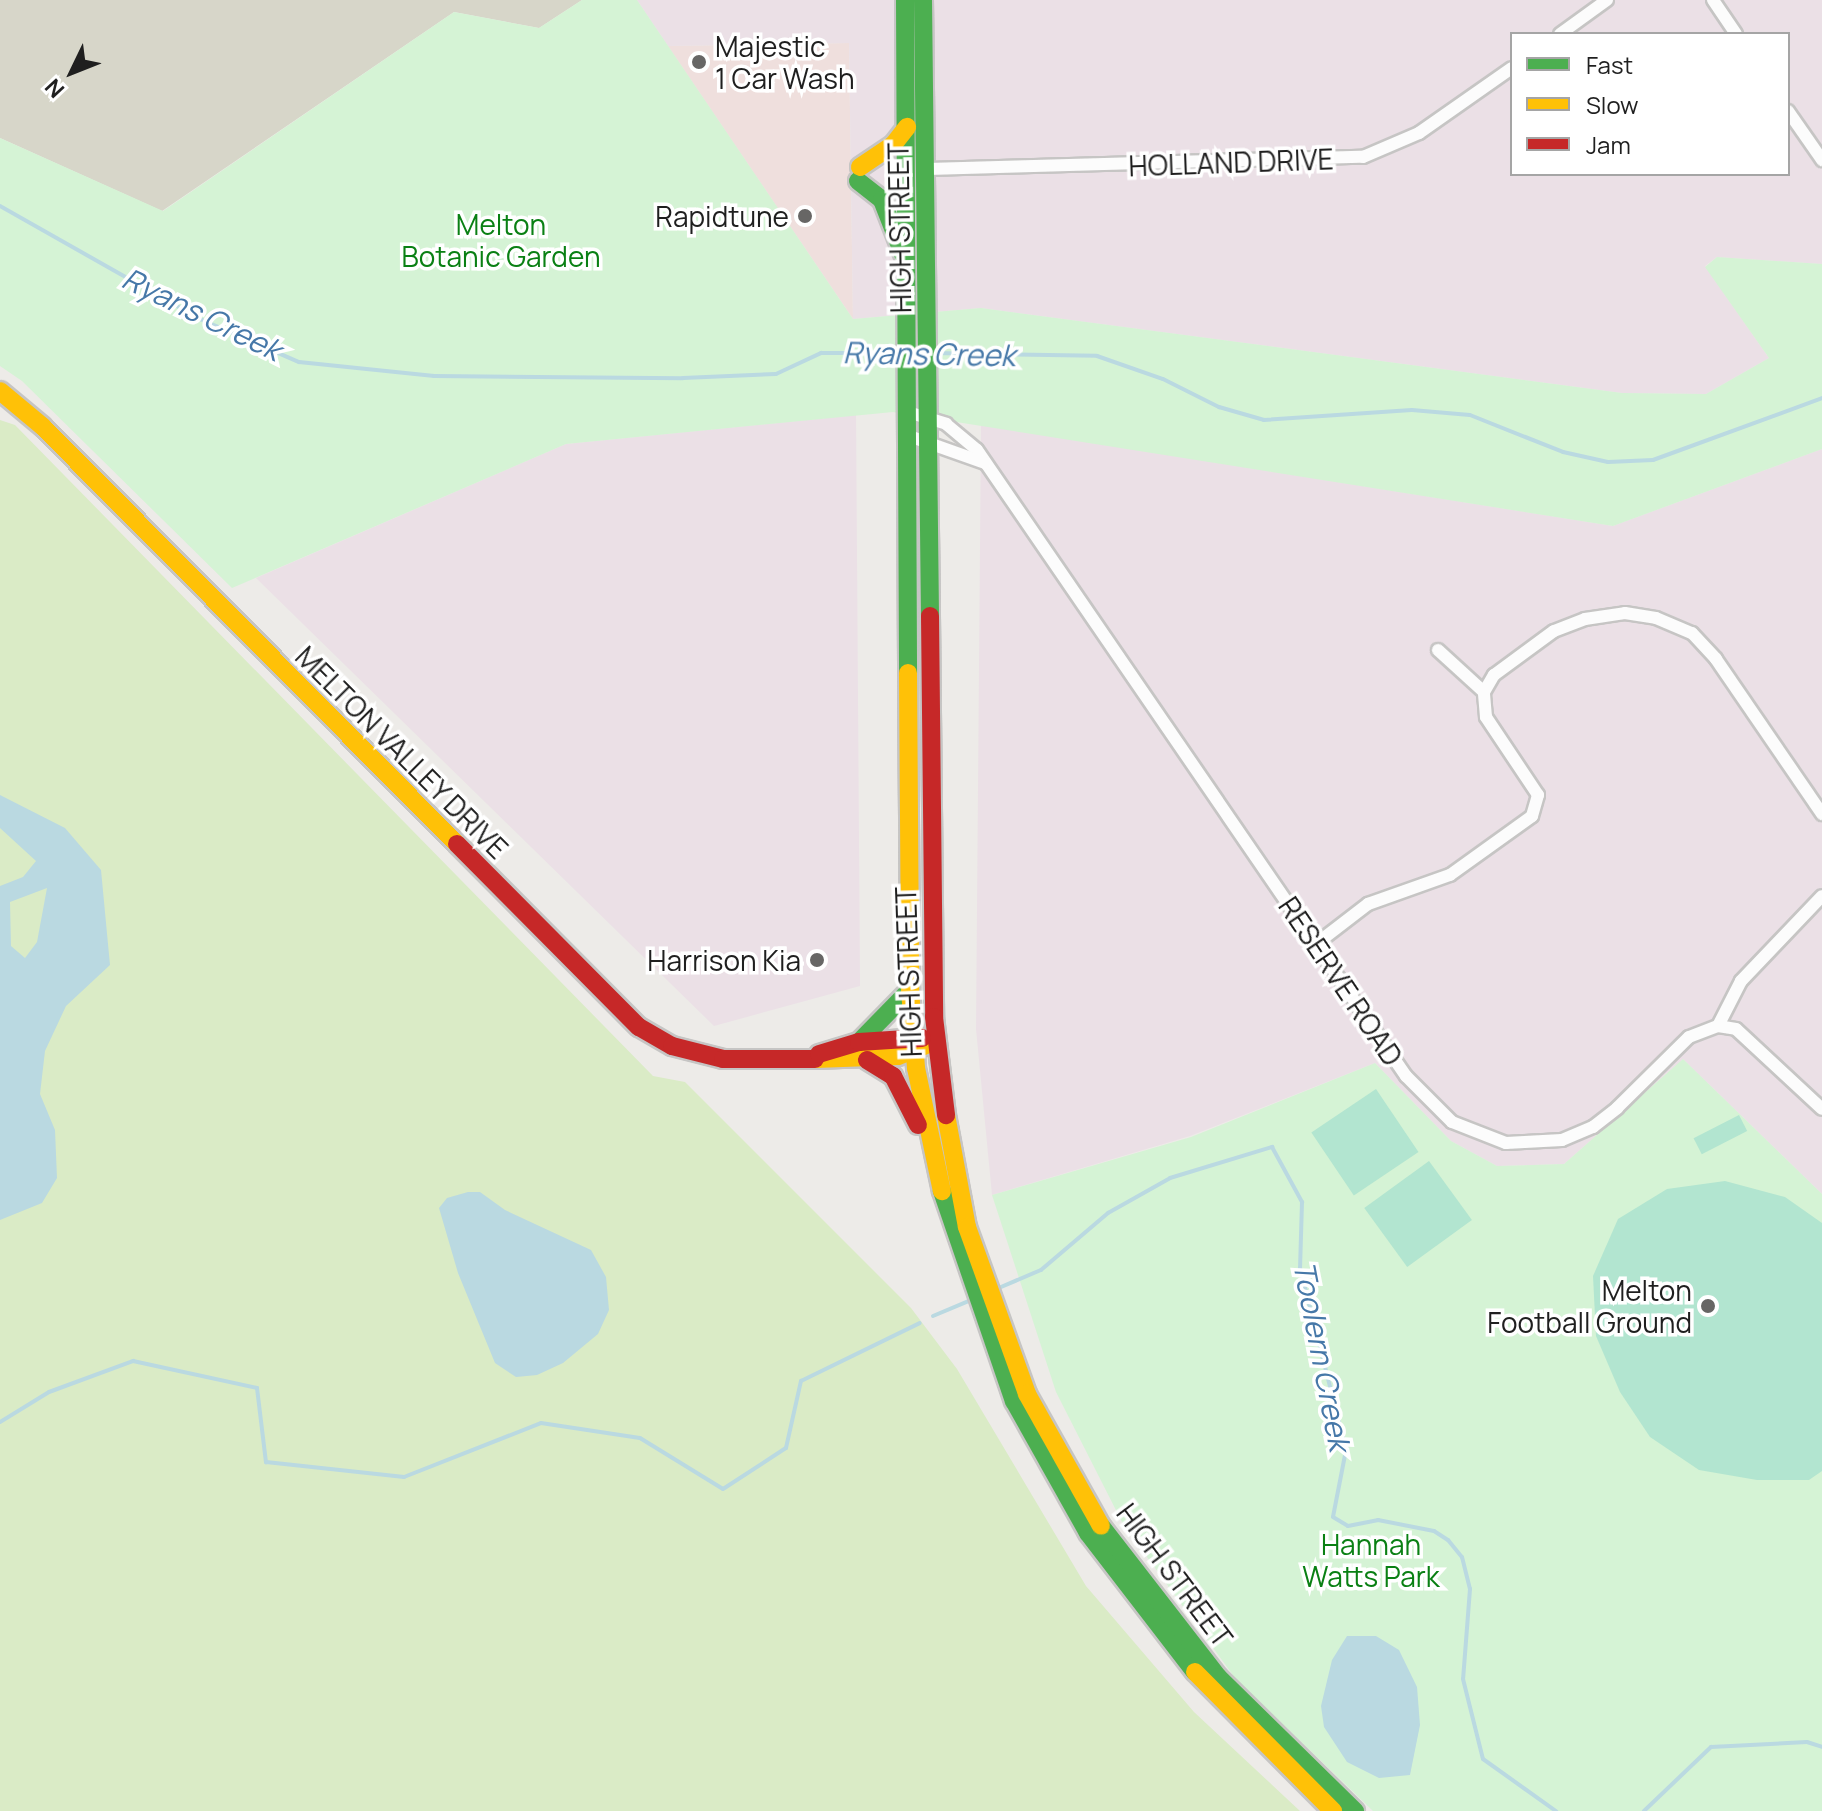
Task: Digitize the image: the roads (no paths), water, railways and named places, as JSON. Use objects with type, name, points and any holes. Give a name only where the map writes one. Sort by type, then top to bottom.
[{"type":"main road","name":"HIGH STREET","points":[[905,0],[907,127],[916,169],[931,416],[935,1041],[947,1128],[977,1286]]},
{"type":"main road","name":"HIGH STREET","points":[[923,0],[909,268],[910,990],[913,1043],[943,1195],[1050,1470],[1124,1586],[1228,1711],[1333,1811]]},
{"type":"main road","points":[[907,127],[893,145],[859,174],[882,200],[909,268]]},
{"type":"main road","name":"MELTON VALLEY DRIVE","points":[[0,391],[42,426],[624,1016],[689,1052],[723,1059],[808,1057],[935,1041]]},
{"type":"main road","points":[[910,990],[861,1050],[888,1071],[905,1092],[943,1195]]},
{"type":"main road","name":"HIGH STREET","points":[[989,1319],[1050,1439],[1106,1535],[1218,1677],[1355,1811]]},
{"type":"street","points":[[1563,32],[1607,0]]},
{"type":"street","points":[[1713,0],[1735,32]]},
{"type":"street","name":"HOLLAND DRIVE","points":[[916,169],[1363,157],[1419,133],[1510,69]]},
{"type":"street","points":[[1790,114],[1822,160]]},
{"type":"street","name":"RESERVE ROAD","points":[[911,413],[931,416],[951,427],[985,463],[1406,1076],[1452,1122],[1506,1143],[1562,1140],[1593,1127],[1689,1037],[1718,1026]]},
{"type":"street","points":[[909,436],[930,440],[985,463]]},
{"type":"street","points":[[1316,944],[1368,904],[1450,875],[1532,816],[1538,795],[1486,717],[1484,692],[1494,675],[1554,631],[1585,619],[1625,613],[1656,618],[1692,633],[1716,659],[1822,814]]},
{"type":"street","points":[[1438,650],[1484,692]]},
{"type":"street","points":[[1822,896],[1741,981],[1718,1026],[1736,1029],[1822,1109]]},
{"type":"water","points":[[0,795],[65,828],[101,870],[110,965],[66,1006],[45,1051],[40,1094],[55,1130],[57,1178],[42,1203],[0,1220],[0,886],[23,877],[36,861],[0,828]],"holes":[[[47,888],[37,942],[25,958],[11,946],[10,902]]]},
{"type":"water","points":[[480,1192],[505,1210],[591,1250],[606,1277],[609,1310],[598,1334],[563,1363],[537,1375],[516,1377],[495,1363],[458,1273],[439,1208],[447,1198]]},
{"type":"water","points":[[1347,1636],[1376,1636],[1399,1650],[1417,1687],[1420,1725],[1410,1775],[1379,1778],[1347,1762],[1324,1727],[1321,1706],[1332,1660]]},
{"type":"waterway","name":"Ryans Creek","points":[[0,206],[200,319],[299,362],[434,376],[683,378],[776,374],[821,353],[901,353]]},
{"type":"waterway","name":"Ryans Creek","points":[[933,353],[1097,356],[1163,379],[1219,407],[1264,420],[1412,410],[1470,415],[1563,452],[1608,462],[1653,460],[1822,398]]},
{"type":"waterway","name":"Toolern Creek","points":[[994,1290],[1041,1270],[1108,1213],[1170,1178],[1272,1147],[1302,1202],[1300,1268],[1346,1450],[1333,1517],[1348,1526],[1378,1520],[1434,1531],[1448,1540],[1462,1557],[1470,1589],[1463,1679],[1483,1759],[1556,1811]]},
{"type":"waterway","name":"Toolern Creek","points":[[933,1316],[971,1300]]},
{"type":"waterway","name":"Toolern Creek","points":[[0,1422],[49,1392],[133,1361],[257,1388],[266,1462],[404,1477],[541,1423],[640,1438],[723,1489],[786,1448],[801,1381],[920,1323]]},
{"type":"waterway","name":"Toolern Creek","points":[[1644,1811],[1711,1747],[1807,1742],[1822,1747]]},
{"type":"place","name":"Majestic 1 Car Wash","points":[[699,62]]},
{"type":"place","name":"Rapidtune","points":[[805,216]]},
{"type":"place","name":"Harrison Kia","points":[[817,960]]},
{"type":"place","name":"Melton Football Ground","points":[[1708,1306]]},
{"type":"park label","name":"Melton Botanic Garden","points":[[501,240]]},
{"type":"park label","name":"Hannah Watts Park","points":[[1371,1560]]}]
